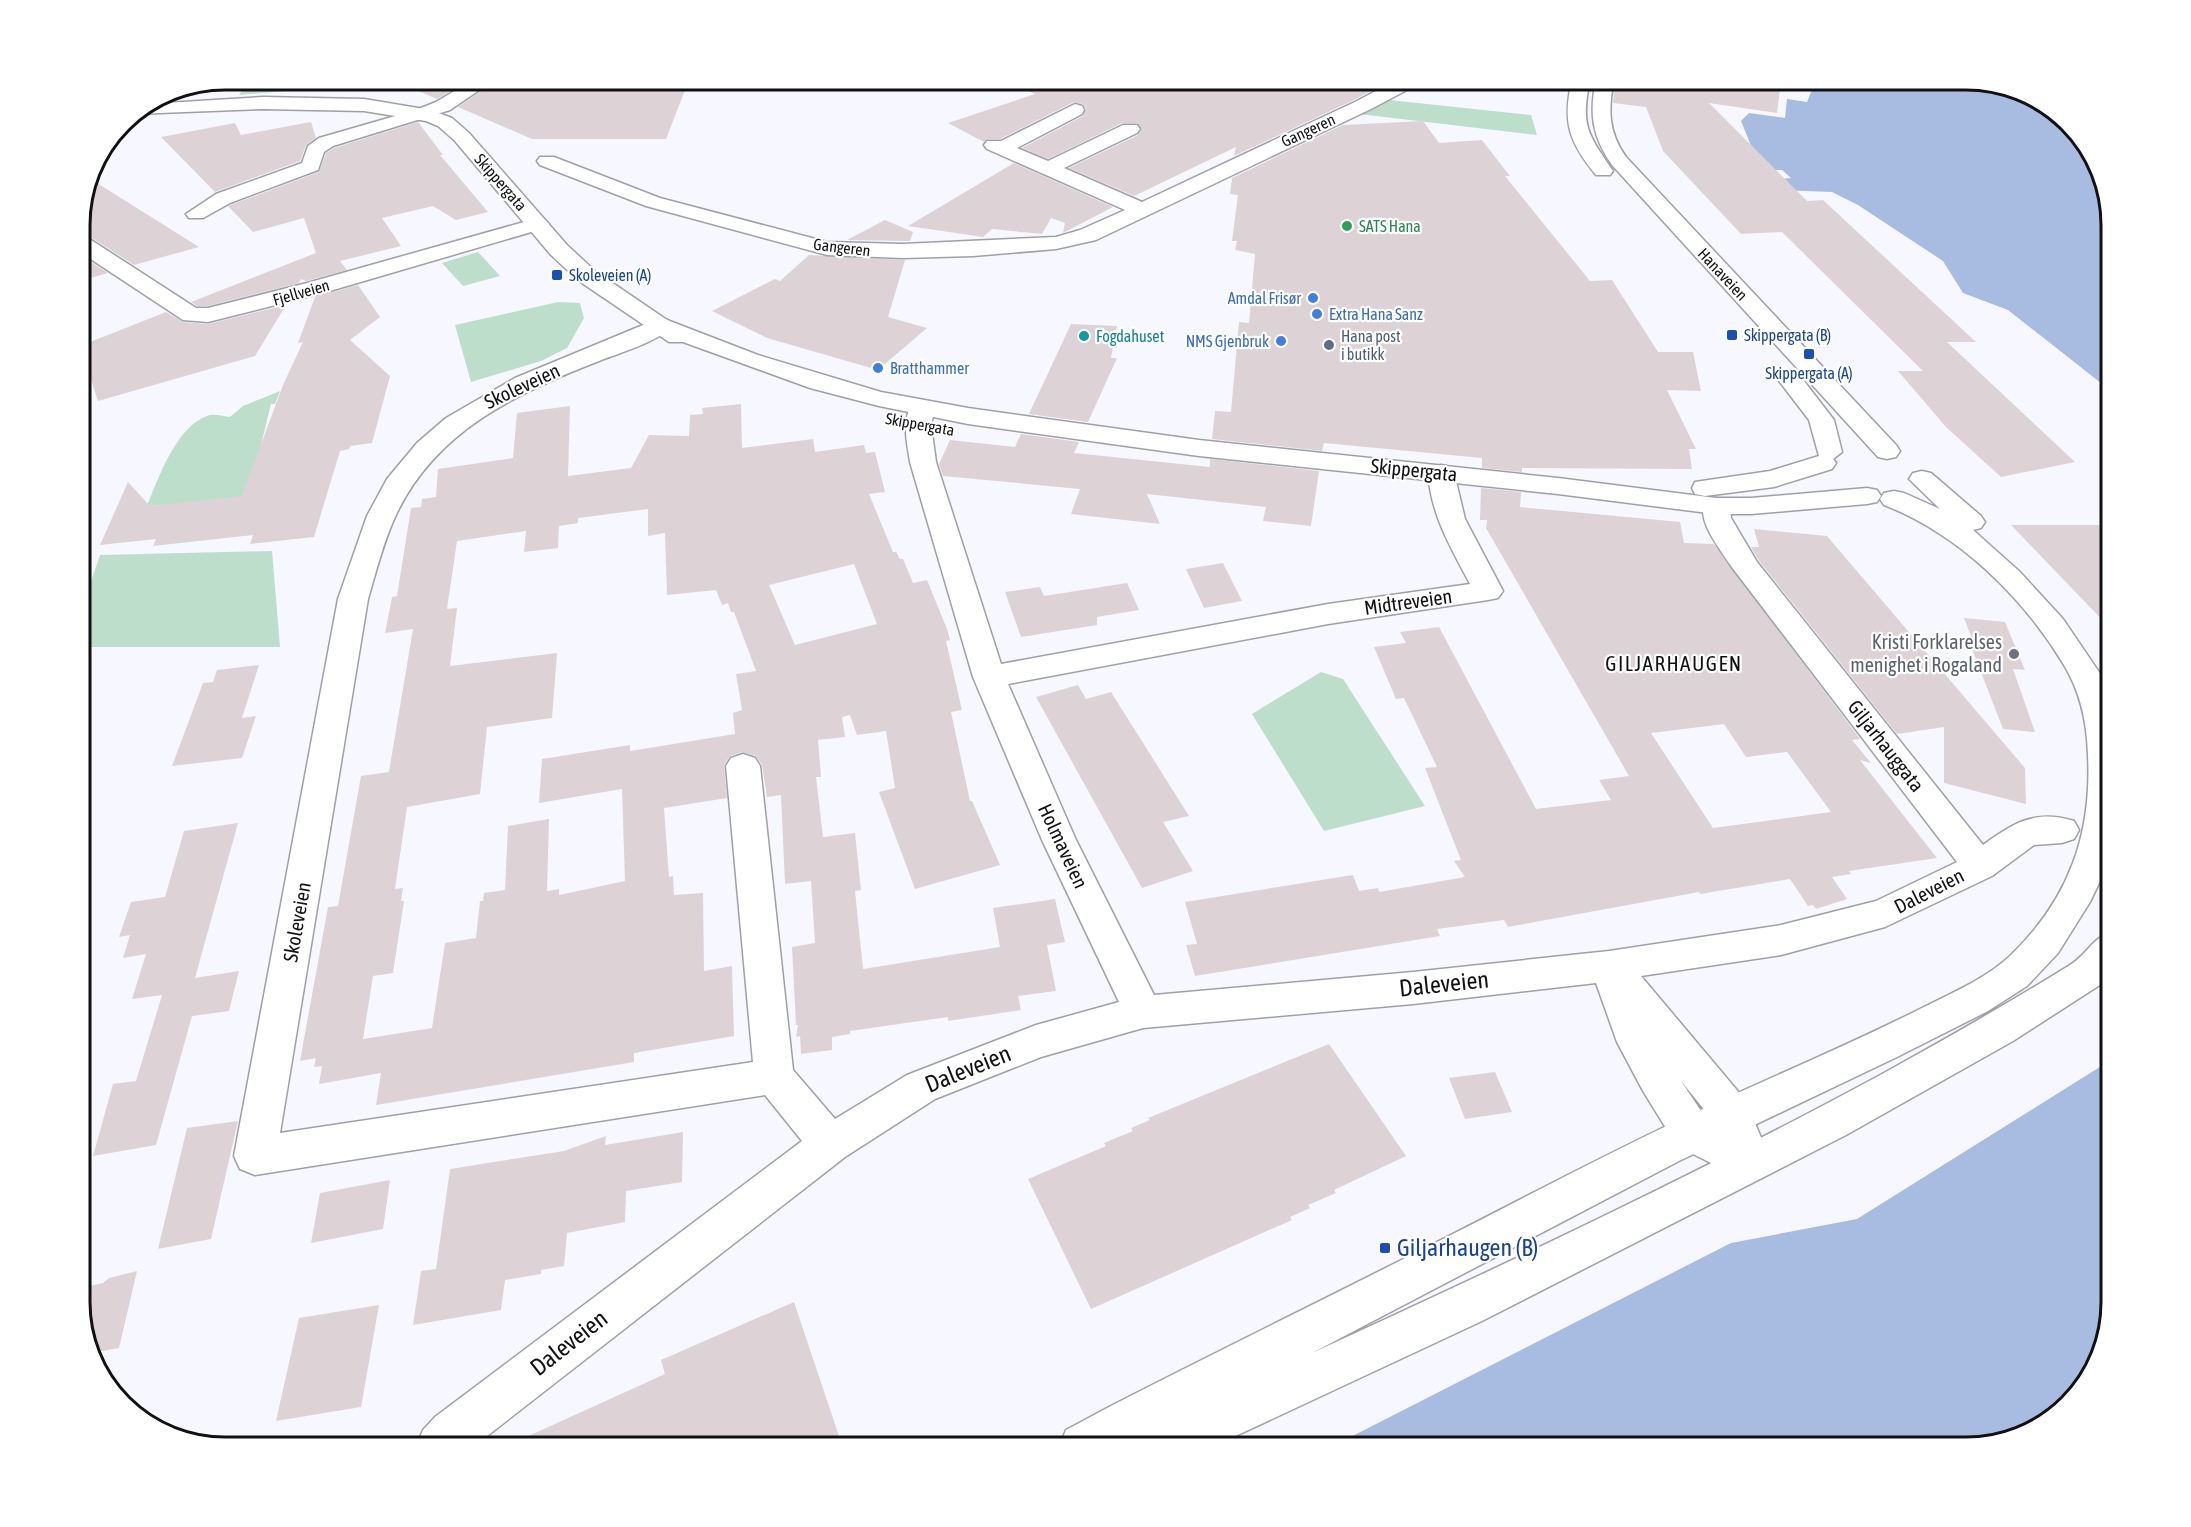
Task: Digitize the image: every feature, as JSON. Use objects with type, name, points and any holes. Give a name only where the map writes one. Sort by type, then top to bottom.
[{"type":"street","points":[[195,214],[251,186],[311,166],[315,150],[326,142],[423,114],[468,90]]},
{"type":"street","name":"Gangeren","points":[[547,160],[653,202],[827,248],[856,250],[973,249],[1056,243],[1088,235],[1393,90]]},
{"type":"street","name":"Hanaveien","points":[[1579,90],[1575,113],[1582,142],[1596,162],[1702,281]]},
{"type":"street","name":"Hanaveien","points":[[1603,90],[1599,115],[1600,125],[1606,142],[1619,161],[1887,451]]},
{"type":"street","name":"Skippergata","points":[[155,109],[305,103],[374,106],[423,114],[445,122],[462,137],[559,250],[587,276],[692,348],[808,397],[920,416],[959,431],[1199,448],[1558,486],[1716,506],[1751,507],[1880,497]]},
{"type":"street","points":[[1075,110],[998,146],[1143,210]]},
{"type":"street","points":[[1048,168],[1130,129]]},
{"type":"street","name":"Fjellveien","points":[[90,249],[191,315],[208,315],[315,288],[538,224]]},
{"type":"street","name":"Skoleveien","points":[[660,325],[636,338],[485,400],[445,430],[421,454],[396,487],[381,515],[353,599],[255,1156],[774,1076]]},
{"type":"street","points":[[1774,362],[1825,423],[1829,434],[1826,457],[1831,478],[1841,485],[1931,515],[1974,545],[2032,603],[2079,662],[2096,698],[2101,732]]},
{"type":"street","name":"Holmaveien","points":[[920,416],[923,462],[989,677],[1059,840],[1143,1012]]},
{"type":"street","name":"Skippergata","points":[[1558,486],[1697,489],[1774,479],[1854,445],[1887,451]]},
{"type":"street","points":[[1887,451],[1915,466],[1922,479],[1983,533],[2075,628],[2101,663]]},
{"type":"street","name":"Midtreveien","points":[[989,677],[1328,614],[1488,591],[1453,524],[1441,489],[1441,473]]},
{"type":"street","points":[[1880,497],[1916,493],[1921,487],[1922,479]]},
{"type":"street","name":"Giljarhauggata","points":[[1716,506],[1717,518],[1745,566],[1980,866]]},
{"type":"street","points":[[743,766],[774,1076],[830,1144]]},
{"type":"street","points":[[1103,1437],[1228,1370],[1692,1133],[1888,1045],[1990,991],[2020,970],[2046,942],[2069,906],[2101,828]]},
{"type":"street","name":"Daleveien","points":[[449,1437],[598,1320],[830,1144],[921,1087],[1036,1042],[1143,1012],[1413,988],[1609,966],[1781,940],[1885,913],[1980,866],[2026,832],[2096,845]]},
{"type":"street","points":[[1184,1437],[1466,1305],[1833,1122],[1999,1029],[2093,970],[2101,960]]},
{"type":"street","points":[[1609,966],[1732,1114],[1749,1163]]},
{"type":"street","points":[[1609,966],[1631,1030],[1657,1079],[1692,1133],[1749,1163]]},
{"type":"green space","points":[[242,90],[299,90],[239,95]]},
{"type":"green space","points":[[1389,100],[1531,115],[1537,135],[1359,114]]},
{"type":"green space","points":[[478,252],[500,276],[463,286],[442,263]]},
{"type":"green space","points":[[558,302],[580,303],[584,318],[567,348],[541,361],[471,382],[455,325]]},
{"type":"green space","points":[[280,391],[275,404],[271,404],[261,445],[265,499],[147,506],[177,442],[196,422],[209,415],[230,417],[243,406]]},
{"type":"green space","points":[[272,551],[280,647],[90,647],[90,584],[100,555]]},
{"type":"green space","points":[[1321,672],[1343,679],[1425,806],[1324,831],[1252,714]]},
{"type":"water","points":[[1812,90],[1984,91],[2018,100],[2034,108],[2062,129],[2083,157],[2091,173],[2100,207],[2101,383],[2008,310],[1963,293],[1943,261],[1858,205],[1832,192],[1780,190],[1770,180],[1791,178],[1782,170],[1771,170],[1752,148],[1741,121],[1749,113],[1785,118],[1787,99],[1807,102]]},
{"type":"water","points":[[2101,1066],[2101,1311],[2098,1329],[2087,1362],[2068,1391],[2055,1404],[2026,1423],[2010,1430],[1975,1437],[1351,1437],[1731,1243],[1857,1219]]},
{"type":"building","points":[[416,90],[452,90],[437,99]]},
{"type":"building","points":[[483,90],[685,90],[666,139],[532,139],[458,107]]},
{"type":"building","points":[[1026,90],[1372,90],[1234,156],[1236,147],[1134,196],[1069,168],[1138,135],[1142,129],[1137,123],[1122,123],[1048,159],[1022,148],[1083,116],[1086,109],[1083,104],[1074,102],[1000,139],[987,139],[984,142],[948,123],[1035,94]]},
{"type":"building","points":[[1615,90],[1780,90],[1777,113],[1709,103],[1807,201],[1823,200],[1976,342],[1947,342],[2075,462],[2001,477],[1946,427],[1898,371],[1923,371],[1782,232],[1741,234],[1663,151],[1646,107],[1613,103]]},
{"type":"building","points":[[1423,121],[1439,143],[1482,140],[1510,176],[1505,176],[1590,281],[1612,280],[1658,352],[1693,352],[1701,391],[1667,390],[1696,449],[1689,449],[1692,469],[1522,468],[1522,472],[1482,468],[1482,458],[1324,443],[1322,451],[1212,439],[1215,411],[1231,412],[1239,322],[1249,323],[1255,254],[1235,250],[1237,241],[1232,241],[1238,195],[1230,194],[1232,178],[1343,125]]},
{"type":"building","points":[[311,122],[316,138],[306,145],[300,161],[215,192],[161,137],[235,123],[241,135]]},
{"type":"building","points":[[418,122],[443,155],[440,155],[488,212],[456,220],[433,206],[382,218],[401,246],[340,261],[347,270],[306,281],[301,279],[299,283],[208,306],[197,306],[191,302],[316,253],[304,218],[253,232],[228,206],[319,172],[326,153],[334,148]]},
{"type":"building","points":[[1014,163],[1113,207],[1063,233],[1065,223],[1051,218],[1042,234],[992,229],[983,237],[908,226]]},
{"type":"building","points":[[97,183],[199,247],[134,265],[90,237],[91,207]]},
{"type":"building","points":[[885,220],[913,232],[910,241],[847,240]]},
{"type":"building","points":[[809,255],[905,260],[888,317],[927,328],[878,370],[767,338],[712,311],[775,279],[780,281]]},
{"type":"building","points":[[90,261],[108,273],[90,278]]},
{"type":"building","points":[[358,285],[380,317],[350,340],[390,376],[372,443],[350,446],[349,449],[340,451],[314,537],[250,544],[253,535],[153,546],[156,539],[100,545],[128,482],[150,506],[242,496],[283,385],[303,342],[298,343],[315,297]]},
{"type":"building","points":[[286,305],[255,356],[98,401],[90,377],[90,342],[166,312],[183,322],[208,324]]},
{"type":"building","points":[[1071,324],[1117,326],[1111,358],[1117,358],[1088,422],[1029,414]]},
{"type":"building","points":[[741,404],[742,448],[813,439],[815,452],[864,445],[866,453],[875,452],[885,492],[869,494],[893,552],[903,559],[913,583],[927,580],[947,629],[950,640],[946,641],[962,710],[951,712],[970,801],[972,801],[1000,865],[915,889],[879,792],[895,788],[886,731],[857,735],[850,715],[842,717],[845,737],[818,740],[821,777],[816,777],[823,837],[855,833],[861,890],[855,891],[863,969],[1000,947],[993,908],[1055,899],[1065,942],[1047,945],[1056,991],[1018,996],[1021,1010],[948,1021],[948,1017],[850,1031],[850,1034],[832,1037],[832,1050],[801,1054],[800,1036],[796,1037],[798,1025],[796,1025],[792,947],[815,943],[811,881],[785,884],[781,795],[767,797],[762,765],[756,756],[742,752],[730,756],[724,765],[727,798],[664,808],[669,877],[673,876],[674,895],[703,893],[704,971],[732,966],[734,1036],[634,1053],[634,1062],[376,1105],[381,1073],[319,1084],[322,1066],[314,1067],[316,1058],[300,1061],[328,907],[338,906],[361,776],[389,772],[413,629],[385,633],[392,597],[397,596],[411,508],[421,507],[422,499],[436,497],[438,469],[513,458],[517,413],[570,406],[568,476],[631,468],[649,435],[689,436],[690,415],[703,414],[702,408]],"holes":[[[648,509],[648,536],[665,533],[667,595],[716,590],[722,605],[728,603],[731,612],[734,612],[756,671],[736,674],[742,710],[733,713],[735,734],[630,751],[630,745],[542,759],[539,803],[622,789],[625,881],[559,895],[559,889],[547,891],[549,819],[508,826],[505,890],[484,893],[483,901],[480,901],[476,938],[445,943],[432,1028],[363,1039],[373,976],[393,973],[404,901],[401,901],[403,888],[395,889],[407,807],[480,794],[487,727],[552,718],[557,653],[450,666],[457,608],[447,609],[457,541],[526,531],[524,552],[558,548],[559,526],[578,523],[578,518]],[[854,564],[877,624],[795,645],[769,585]]]},
{"type":"building","points":[[1021,434],[1079,442],[1074,453],[1210,467],[1210,459],[1319,471],[1311,526],[1263,521],[1266,507],[1147,494],[1160,524],[1071,514],[1080,489],[943,476],[939,464],[950,440],[1015,447]]},
{"type":"building","points":[[1481,488],[1521,492],[1520,507],[1680,522],[1684,543],[1714,544],[1860,739],[1852,740],[1871,763],[1860,760],[1937,858],[1849,871],[1851,874],[1832,877],[1847,899],[1816,909],[1813,905],[1808,906],[1790,879],[1700,894],[1699,892],[1508,927],[1504,920],[1437,929],[1440,936],[1195,976],[1186,945],[1197,944],[1185,902],[1353,875],[1359,891],[1378,888],[1379,892],[1465,877],[1454,861],[1461,860],[1425,768],[1437,767],[1404,698],[1396,699],[1374,647],[1406,643],[1400,632],[1439,627],[1536,809],[1611,800],[1599,780],[1629,776],[1486,528],[1487,520],[1480,520]],"holes":[[[1724,724],[1746,757],[1787,752],[1831,812],[1713,828],[1651,733]]]},
{"type":"building","points":[[2011,525],[2101,525],[2101,619]]},
{"type":"building","points":[[1754,529],[1827,536],[2025,768],[2026,804],[1944,783],[1944,727],[1897,734],[1759,561],[1751,547],[1759,547]]},
{"type":"building","points":[[1223,563],[1242,601],[1204,608],[1186,569]]},
{"type":"building","points":[[1127,583],[1139,610],[1097,617],[1097,625],[1021,637],[1005,592],[1040,587],[1044,596]]},
{"type":"building","points":[[1964,618],[2005,622],[2025,670],[2013,669],[2035,732],[2003,729],[1967,636],[1971,636]]},
{"type":"building","points":[[259,665],[242,718],[256,716],[242,758],[172,766],[203,683],[213,682],[217,670]]},
{"type":"building","points":[[1078,685],[1086,699],[1111,692],[1189,816],[1163,822],[1193,871],[1142,888],[1036,697]]},
{"type":"building","points":[[238,823],[195,978],[239,971],[229,1011],[192,1016],[156,1145],[93,1156],[113,1084],[136,1081],[162,995],[132,999],[146,954],[123,958],[130,935],[119,937],[131,902],[165,897],[184,831]]},
{"type":"building","points":[[1329,1044],[1406,1156],[1334,1190],[1336,1193],[1308,1205],[1310,1208],[1290,1217],[1292,1220],[1091,1309],[1028,1179],[1106,1146],[1104,1143],[1133,1131],[1131,1128],[1150,1120],[1148,1118]]},
{"type":"building","points":[[1495,1072],[1512,1112],[1465,1119],[1449,1078]]},
{"type":"building","points":[[238,1121],[211,1239],[158,1249],[187,1128]]},
{"type":"building","points":[[683,1132],[682,1182],[626,1191],[625,1222],[567,1233],[564,1266],[541,1270],[541,1274],[505,1280],[501,1310],[413,1325],[421,1271],[436,1269],[450,1169],[564,1151],[606,1136],[605,1145]]},
{"type":"building","points":[[390,1180],[383,1229],[311,1243],[320,1193]]},
{"type":"building","points":[[137,1271],[119,1348],[99,1352],[90,1311],[90,1286],[103,1283],[109,1278]]},
{"type":"building","points":[[794,1302],[839,1437],[526,1437],[665,1374],[661,1360]]},
{"type":"building","points":[[379,1305],[361,1407],[276,1421],[299,1318]]},
{"type":"place","name":"SATS Hana","points":[[1347,226]]},
{"type":"place","name":"Skoleveien (A)","points":[[557,275]]},
{"type":"place","name":"Amdal Frisør","points":[[1313,298]]},
{"type":"place","name":"Extra Hana Sanz","points":[[1317,314]]},
{"type":"place","name":"Skippergata (B)","points":[[1732,335]]},
{"type":"place","name":"Fogdahuset","points":[[1084,336]]},
{"type":"place","name":"NMS Gjenbruk","points":[[1281,341]]},
{"type":"place","name":"Hana post i butikk","points":[[1329,345]]},
{"type":"place","name":"Skippergata (A)","points":[[1809,354]]},
{"type":"place","name":"Bratthammer","points":[[878,368]]},
{"type":"place","name":"Kristi Forklarelses menighet i Rogaland","points":[[2014,654]]},
{"type":"place","name":"Giljarhaugen (B)","points":[[1385,1248]]},
{"type":"district","name":"GILJARHAUGEN","points":[[1674,664]]}]
